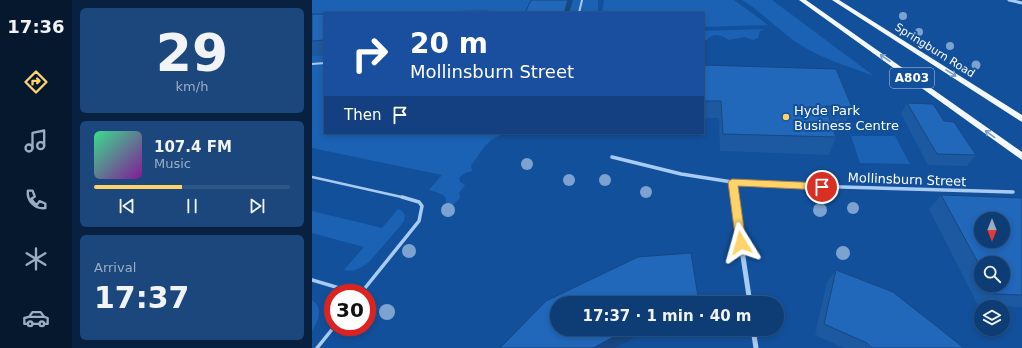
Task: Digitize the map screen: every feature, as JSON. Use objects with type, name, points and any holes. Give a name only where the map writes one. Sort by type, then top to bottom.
[{"type":"main road","name":"A803","points":[[802,0],[1022,157]]},
{"type":"main road","name":"Springburn Road","points":[[835,0],[1022,119]]},
{"type":"street","points":[[1009,0],[1022,3]]},
{"type":"street","name":"Mollinsburn Street","points":[[612,157],[688,176],[732,182],[774,185],[1013,192]]},
{"type":"street","points":[[732,182],[749,296]]},
{"type":"street","points":[[754,336],[756,348]]},
{"type":"lane","points":[[579,12],[582,0]]},
{"type":"lane","points":[[312,64],[324,63]]},
{"type":"lane","points":[[312,176],[414,200],[419,202],[422,206],[421,216],[418,221],[369,284]]},
{"type":"lane","points":[[312,280],[326,284]]},
{"type":"lane","points":[[317,348],[327,336]]},
{"type":"shaded area","points":[[312,0],[598,0],[598,12],[324,12],[324,134],[506,134],[491,140],[471,166],[472,171],[465,173],[459,178],[460,182],[465,185],[459,193],[460,197],[453,205],[443,211],[446,198],[442,194],[429,190],[442,175],[312,148]]},
{"type":"shaded area","points":[[604,0],[734,0],[768,25],[704,27],[704,12],[602,12]]},
{"type":"shaded area","points":[[742,0],[772,0],[874,76],[832,61],[802,46]]},
{"type":"shaded area","points":[[765,29],[760,31],[758,38],[753,40],[745,37],[729,40],[714,35],[709,37],[707,40],[704,40],[704,31]]},
{"type":"shaded area","points":[[851,136],[895,136],[910,164],[860,163]]},
{"type":"shaded area","points":[[398,209],[405,215],[404,221],[401,225],[370,261],[351,271],[344,270],[364,247],[312,233],[312,211],[382,228]]},
{"type":"shaded area","points":[[312,300],[318,307],[319,315],[312,331]]},
{"type":"building","points":[[531,0],[568,0],[564,12],[525,12]]},
{"type":"building","points":[[489,11],[488,12],[422,12]]},
{"type":"building","points":[[312,14],[324,14],[324,40],[312,41]]},
{"type":"building","name":"Hyde Park Business Centre","points":[[704,65],[836,69],[852,107],[825,106],[836,137],[723,134],[721,101],[704,101]]},
{"type":"building","points":[[907,103],[933,104],[944,121],[954,122],[976,155],[937,154]]},
{"type":"building","points":[[941,195],[1022,198],[1022,295],[995,294],[994,292],[1010,292],[1010,256],[974,256]]},
{"type":"building","points":[[691,253],[698,296],[556,296],[638,257]]},
{"type":"building","points":[[836,270],[893,292],[964,348],[872,348],[867,343],[824,324]]},
{"type":"building","points":[[550,299],[550,336],[615,336],[593,348],[500,348],[546,301]]},
{"type":"place","name":"Hyde Park Business Centre","points":[[786,117]]},
{"type":"route","points":[[741,243],[732,182],[822,187]]}]
